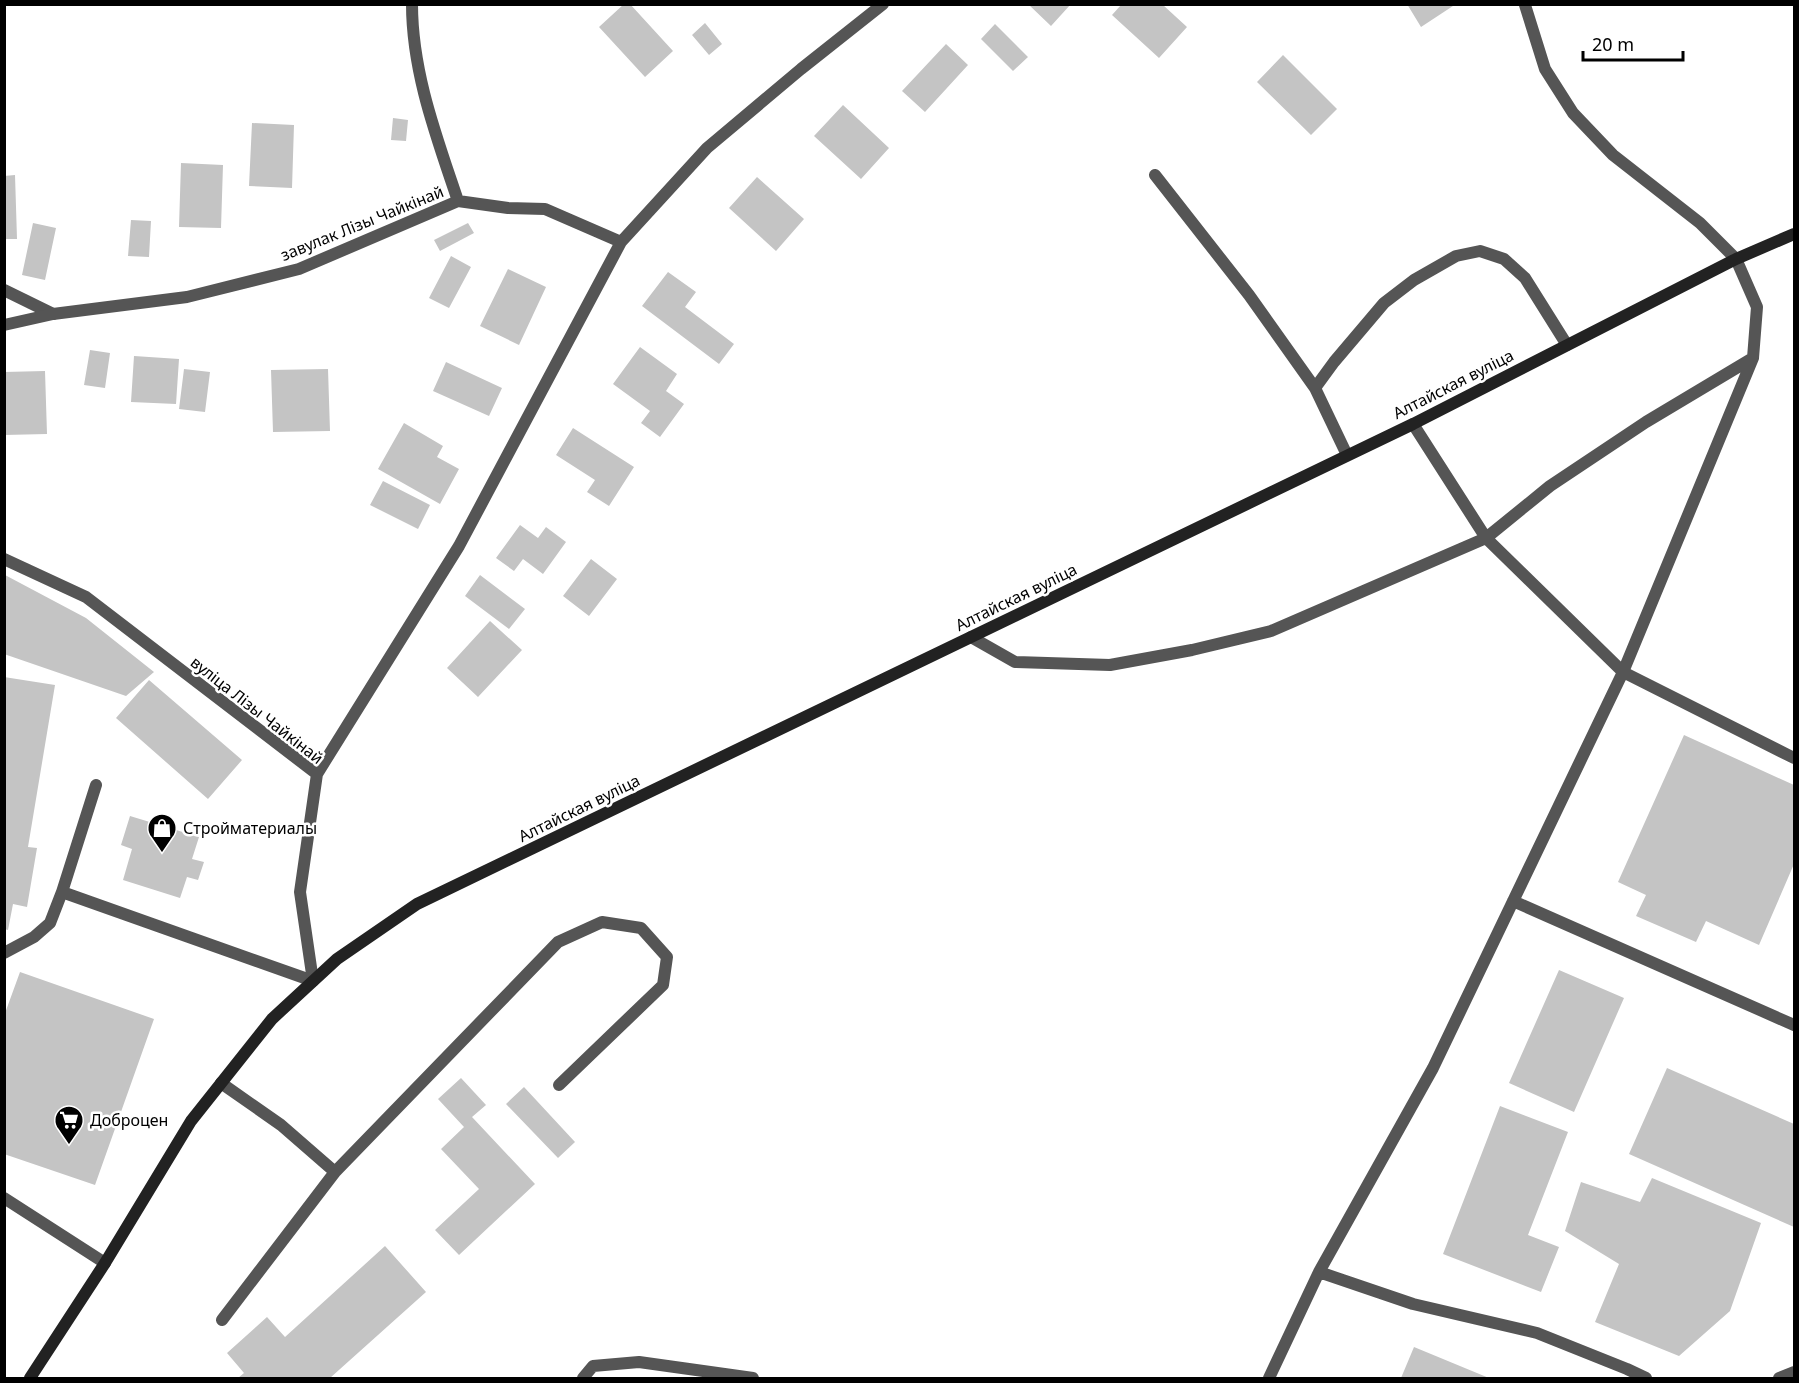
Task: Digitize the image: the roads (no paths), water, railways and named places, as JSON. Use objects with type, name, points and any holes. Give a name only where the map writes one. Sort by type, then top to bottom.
[{"type":"main road","name":"Алтайская вуліца","points":[[30,1378],[105,1263],[191,1121],[272,1019],[337,959],[417,904],[1413,424],[1736,259],[1794,234]]},
{"type":"street","points":[[412,4],[412,25],[427,109],[458,201]]},
{"type":"street","points":[[317,774],[459,546],[621,242],[707,148],[883,4]]},
{"type":"street","points":[[1269,1378],[1319,1272],[1433,1068],[1623,672],[1753,358],[1757,307],[1736,259],[1700,223],[1613,155],[1573,113],[1545,69],[1526,5]]},
{"type":"street","points":[[1155,175],[1248,295],[1315,388],[1347,455]]},
{"type":"street","name":"завулак Лізы Чайкінай","points":[[4,325],[52,314],[187,297],[299,269],[458,201],[508,208],[545,209],[621,242]]},
{"type":"street","points":[[1315,388],[1384,303],[1414,280],[1456,256],[1480,251],[1504,259],[1524,278],[1567,345]]},
{"type":"street","points":[[4,290],[52,314]]},
{"type":"street","points":[[971,637],[1015,662],[1110,665],[1272,631],[1486,538],[1550,486],[1646,422],[1753,358]]},
{"type":"street","points":[[1413,424],[1486,538],[1623,672],[1794,758]]},
{"type":"street","name":"вуліца Лізы Чайкінай","points":[[4,559],[86,597],[317,774],[300,892],[313,981]]},
{"type":"street","points":[[4,953],[34,937],[50,923],[96,785]]},
{"type":"street","points":[[62,892],[313,981]]},
{"type":"street","points":[[1513,901],[1794,1025]]},
{"type":"street","points":[[222,1320],[335,1172],[558,942],[602,922],[641,928],[667,957],[663,985],[559,1085]]},
{"type":"street","points":[[221,1083],[280,1125],[335,1172]]},
{"type":"street","points":[[4,1198],[105,1263]]},
{"type":"street","points":[[1319,1272],[1413,1304],[1536,1333],[1646,1378]]},
{"type":"street","points":[[583,1378],[593,1366],[639,1362],[753,1378]]},
{"type":"street","points":[[1779,1378],[1794,1372]]},
{"type":"place","name":"Стройматериалы","points":[[162,854]]},
{"type":"place","name":"Доброцен","points":[[69,1146]]}]
